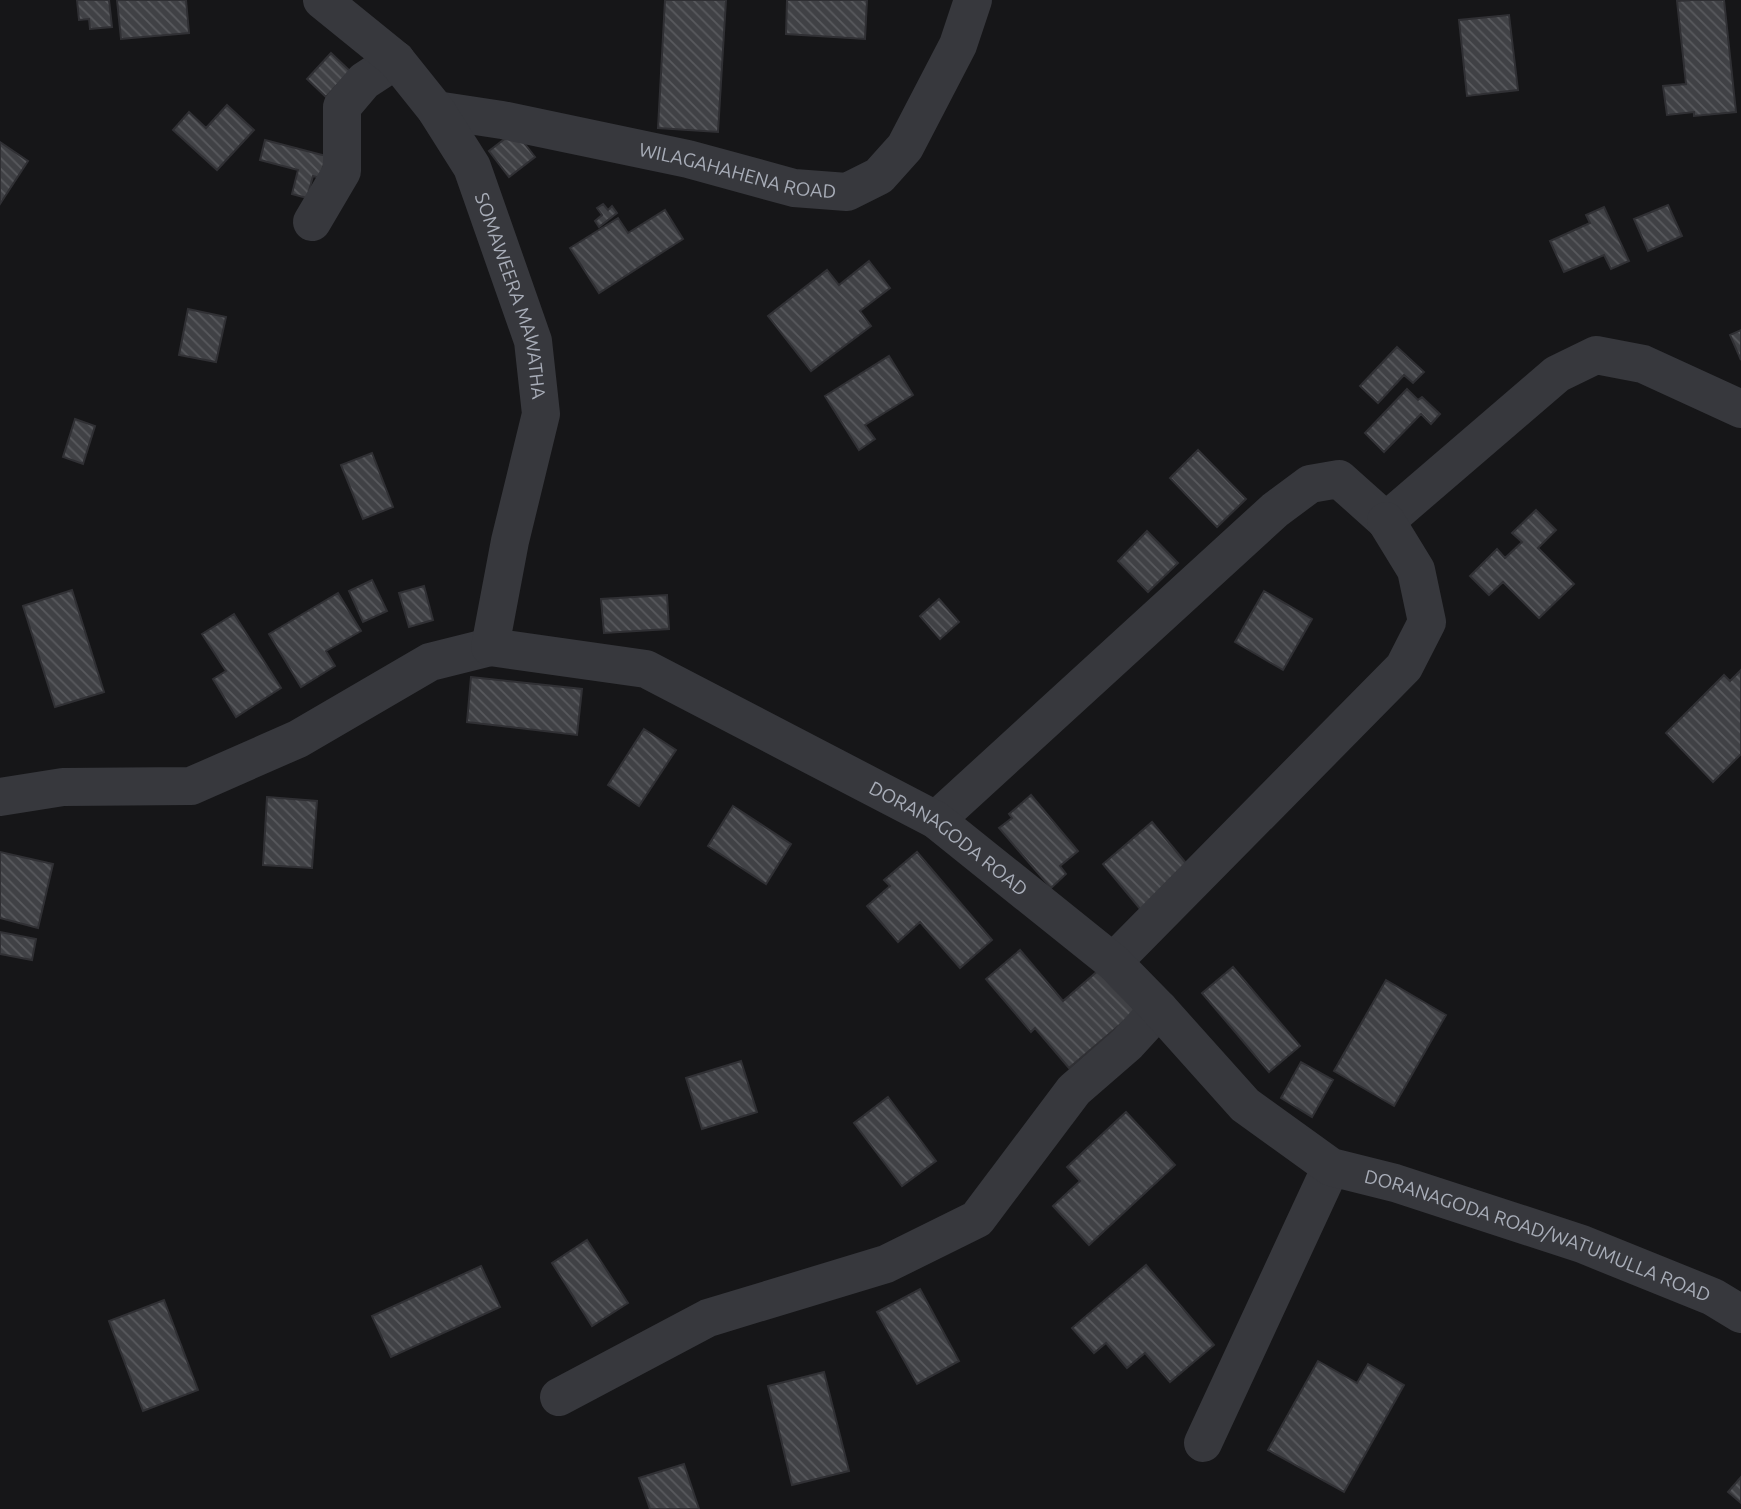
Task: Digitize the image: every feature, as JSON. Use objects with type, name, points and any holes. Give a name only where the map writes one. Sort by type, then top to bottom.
[{"type":"street","name":"SOMAWEERA MAWATHA","points":[[322,0],[396,60],[436,110],[472,167],[533,341],[541,414],[510,541],[490,647]]},
{"type":"street","name":"WILAGAHAHENA ROAD","points":[[436,110],[502,120],[688,159],[794,188],[847,192],[879,176],[905,147],[958,45],[973,0]]},
{"type":"street","points":[[312,222],[342,171],[342,107],[364,81],[396,60]]},
{"type":"street","points":[[1386,521],[1557,374],[1596,355],[1643,364],[1741,409]]},
{"type":"street","points":[[936,820],[1275,510],[1310,484],[1339,480],[1386,521],[1416,570],[1427,622],[1404,667],[1113,962]]},
{"type":"street","points":[[0,797],[63,787],[191,786],[298,740],[430,662],[490,647]]},
{"type":"street","name":"DORANAGODA ROAD","points":[[490,647],[646,669],[936,820],[1113,962],[1245,1105],[1331,1167]]},
{"type":"street","points":[[559,1397],[708,1318],[886,1264],[977,1219],[1074,1090],[1127,1044],[1159,1009]]},
{"type":"street","points":[[1203,1443],[1331,1167]]},
{"type":"street","name":"DORANAGODA ROAD/WATUMULLA ROAD","points":[[1331,1167],[1395,1183],[1582,1244],[1713,1297],[1741,1314]]},
{"type":"building","points":[[77,0],[109,0],[112,27],[90,29],[89,19],[79,20]]},
{"type":"building","points":[[117,0],[186,0],[189,33],[121,39]]},
{"type":"building","points":[[665,0],[726,0],[718,132],[658,128]]},
{"type":"building","points":[[787,0],[867,0],[865,39],[786,34]]},
{"type":"building","points":[[1724,0],[1736,112],[1694,116],[1694,112],[1667,115],[1663,86],[1686,84],[1677,1]]},
{"type":"building","points":[[1509,15],[1518,90],[1467,96],[1459,20]]},
{"type":"building","points":[[331,53],[350,71],[326,97],[307,79]]},
{"type":"building","points":[[227,105],[254,130],[217,170],[173,130],[189,112],[206,128]]},
{"type":"building","points":[[515,131],[535,157],[509,177],[489,151]]},
{"type":"building","points":[[265,140],[326,156],[320,178],[313,176],[307,198],[292,194],[298,170],[260,160]]},
{"type":"building","points":[[0,142],[28,161],[0,204]]},
{"type":"building","points":[[603,204],[608,210],[612,206],[617,213],[599,227],[595,221],[602,215],[597,208]]},
{"type":"building","points":[[1668,205],[1682,236],[1648,251],[1634,219]]},
{"type":"building","points":[[1604,207],[1629,261],[1611,269],[1604,255],[1564,272],[1550,241],[1590,223],[1586,215]]},
{"type":"building","points":[[665,210],[683,239],[599,293],[570,248],[618,218],[628,233]]},
{"type":"building","points":[[869,261],[890,288],[860,311],[871,326],[811,371],[768,316],[827,270],[839,285]]},
{"type":"building","points":[[188,309],[226,317],[216,362],[179,355]]},
{"type":"building","points":[[1741,330],[1741,360],[1730,335]]},
{"type":"building","points":[[1397,347],[1424,372],[1413,383],[1404,375],[1378,403],[1360,386]]},
{"type":"building","points":[[889,356],[913,395],[865,425],[875,439],[859,450],[825,396]]},
{"type":"building","points":[[1407,389],[1418,400],[1422,397],[1440,414],[1431,424],[1421,414],[1384,452],[1365,433]]},
{"type":"building","points":[[75,419],[95,426],[83,464],[63,457]]},
{"type":"building","points":[[1198,450],[1246,499],[1217,527],[1170,478]]},
{"type":"building","points":[[372,453],[393,507],[363,519],[341,465]]},
{"type":"building","points":[[1536,510],[1556,530],[1538,548],[1574,584],[1539,618],[1503,582],[1489,595],[1470,576],[1497,549],[1505,558],[1522,542],[1512,533]]},
{"type":"building","points":[[1147,531],[1178,563],[1148,592],[1118,561]]},
{"type":"building","points":[[372,580],[387,611],[363,622],[349,591]]},
{"type":"building","points":[[424,586],[433,620],[409,627],[399,593]]},
{"type":"building","points":[[72,590],[104,692],[55,707],[23,606]]},
{"type":"building","points":[[1264,591],[1312,619],[1283,670],[1235,642]]},
{"type":"building","points":[[338,593],[361,631],[326,651],[335,666],[301,687],[269,634]]},
{"type":"building","points":[[667,595],[669,629],[604,633],[601,599]]},
{"type":"building","points":[[939,599],[959,622],[940,639],[920,616]]},
{"type":"building","points":[[234,614],[281,688],[236,717],[213,679],[226,671],[202,634]]},
{"type":"building","points":[[1741,670],[1741,754],[1713,782],[1666,733],[1724,675],[1730,681]]},
{"type":"building","points":[[471,677],[582,689],[577,735],[467,722]]},
{"type":"building","points":[[644,729],[676,750],[639,806],[608,785]]},
{"type":"building","points":[[1031,795],[1078,851],[1060,866],[1066,874],[1051,888],[999,828],[1012,818],[1009,814]]},
{"type":"building","points":[[267,797],[317,801],[312,868],[263,865]]},
{"type":"building","points":[[733,806],[791,844],[766,884],[708,846]]},
{"type":"building","points":[[1152,822],[1190,868],[1141,910],[1103,864]]},
{"type":"building","points":[[0,852],[53,864],[38,928],[0,918]]},
{"type":"building","points":[[917,852],[992,940],[960,968],[920,922],[898,942],[867,906],[890,886],[884,880]]},
{"type":"building","points":[[0,932],[36,939],[32,960],[0,954]]},
{"type":"building","points":[[1020,950],[1063,1001],[1100,969],[1136,1011],[1069,1068],[1035,1028],[1031,1032],[986,979]]},
{"type":"building","points":[[1233,967],[1300,1046],[1269,1072],[1202,993]]},
{"type":"building","points":[[1386,980],[1446,1015],[1394,1106],[1334,1071]]},
{"type":"building","points":[[741,1061],[757,1112],[702,1129],[686,1078]]},
{"type":"building","points":[[1301,1062],[1333,1080],[1312,1117],[1281,1098]]},
{"type":"building","points":[[888,1097],[936,1161],[902,1186],[854,1123]]},
{"type":"building","points":[[1126,1112],[1175,1165],[1089,1245],[1053,1206],[1080,1181],[1067,1167]]},
{"type":"building","points":[[587,1240],[628,1303],[592,1326],[552,1263]]},
{"type":"building","points":[[1146,1265],[1214,1345],[1170,1382],[1145,1353],[1127,1368],[1106,1343],[1094,1353],[1072,1328]]},
{"type":"building","points":[[481,1266],[500,1307],[391,1357],[372,1316]]},
{"type":"building","points":[[920,1289],[959,1361],[917,1384],[877,1312]]},
{"type":"building","points":[[164,1300],[198,1390],[143,1411],[109,1321]]},
{"type":"building","points":[[1318,1361],[1357,1383],[1368,1364],[1404,1385],[1344,1492],[1268,1450]]},
{"type":"building","points":[[824,1372],[849,1471],[792,1485],[768,1386]]},
{"type":"building","points":[[684,1464],[699,1509],[650,1509],[639,1478]]},
{"type":"building","points":[[1741,1477],[1741,1503],[1728,1492]]}]
